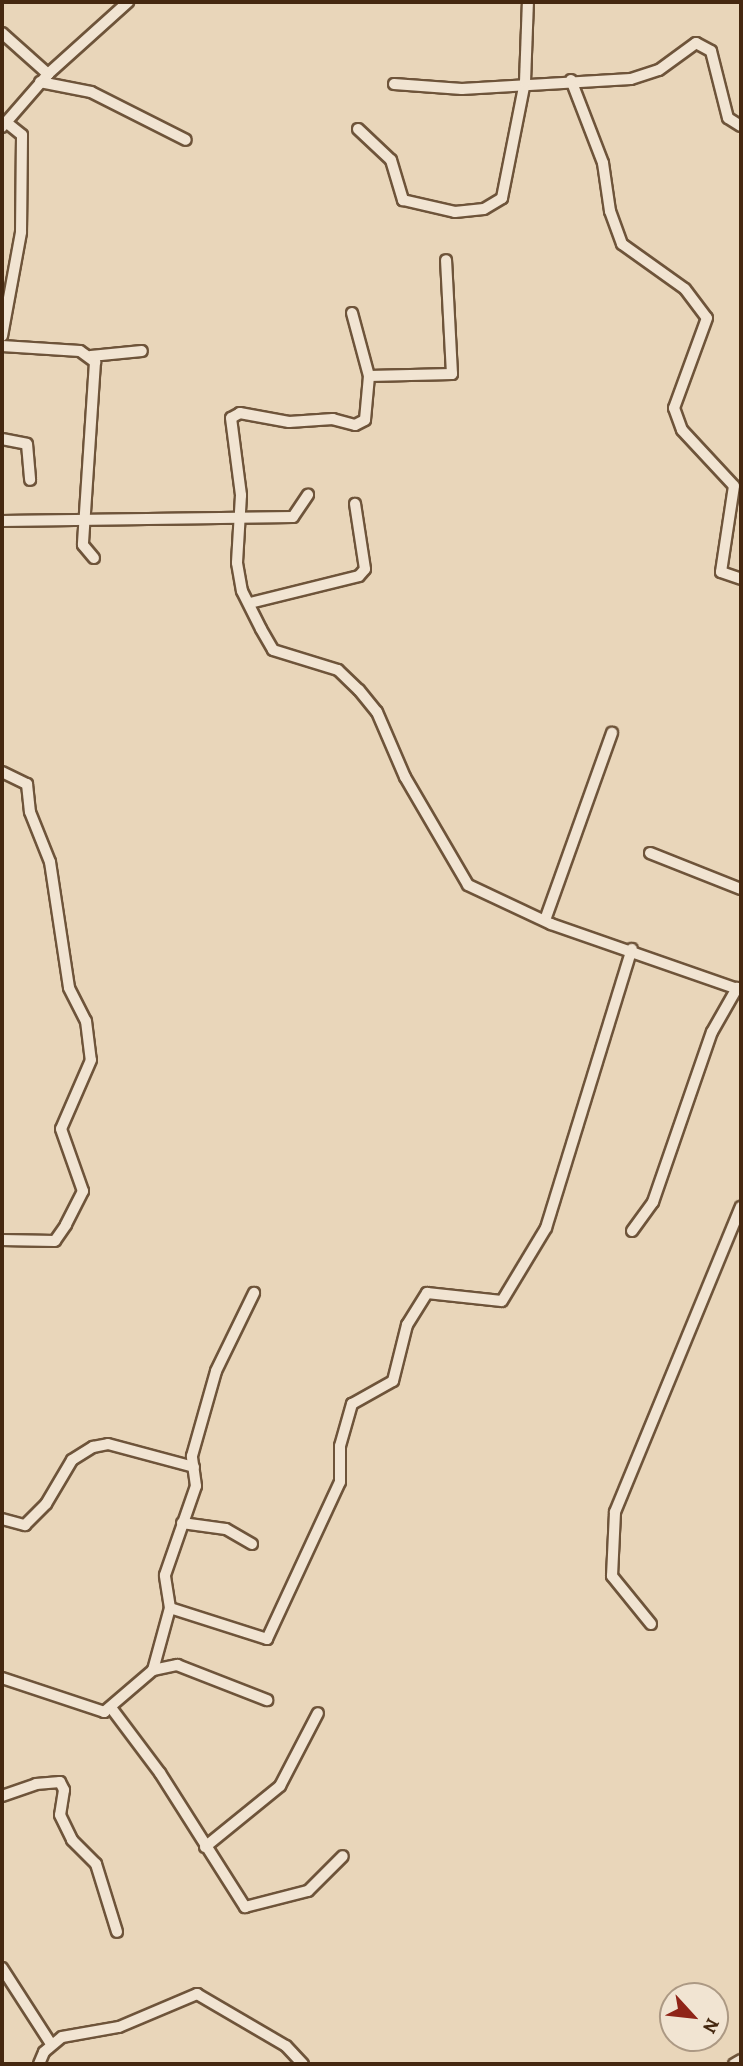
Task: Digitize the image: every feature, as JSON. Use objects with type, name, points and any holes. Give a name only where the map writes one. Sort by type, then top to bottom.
[{"type":"street","points":[[2,335],[21,232],[22,135],[4,125],[44,78],[128,2]]},
{"type":"street","points":[[358,128],[391,160],[403,200],[455,212],[484,209],[502,198],[525,82],[528,2]]},
{"type":"street","points":[[2,33],[44,78],[91,92],[186,140]]},
{"type":"street","points":[[394,84],[462,89],[571,79],[631,79],[659,70],[695,43],[711,51],[728,118],[741,126]]},
{"type":"street","points":[[571,79],[603,163],[610,211],[622,244],[685,289],[707,318],[674,408],[682,430],[734,486],[721,572],[741,579]]},
{"type":"street","points":[[369,376],[452,374],[446,260]]},
{"type":"street","points":[[352,313],[369,376],[368,412],[355,425],[240,413],[231,418],[241,495],[237,517],[240,581],[273,650],[338,670],[377,712],[405,777],[462,879],[483,895],[545,920],[739,989],[712,1032],[653,1202],[632,1231]]},
{"type":"street","points":[[2,346],[91,356],[142,351]]},
{"type":"street","points":[[91,356],[88,519],[83,545],[94,558]]},
{"type":"street","points":[[2,439],[27,444],[30,480]]},
{"type":"street","points":[[2,521],[293,517],[308,495]]},
{"type":"street","points":[[250,603],[359,576],[365,569],[355,504]]},
{"type":"street","points":[[545,920],[612,733]]},
{"type":"street","points":[[2,772],[27,785],[30,812],[50,862],[69,988],[86,1021],[92,1060],[60,1136],[83,1191],[55,1241],[2,1240]]},
{"type":"street","points":[[650,853],[741,889]]},
{"type":"street","points":[[170,1608],[267,1639],[340,1482],[340,1446],[352,1404],[393,1381],[407,1325],[427,1293],[502,1301],[546,1228],[632,949]]},
{"type":"street","points":[[650,1624],[612,1576],[615,1512],[741,1208]]},
{"type":"street","points":[[2,1678],[94,1710],[112,1709],[153,1670],[170,1608],[165,1575],[196,1486],[194,1468],[216,1371],[254,1293]]},
{"type":"street","points":[[2,1520],[24,1525],[46,1504],[72,1460],[93,1447],[108,1444],[194,1468]]},
{"type":"street","points":[[182,1523],[226,1529],[252,1544]]},
{"type":"street","points":[[153,1670],[177,1665],[267,1700]]},
{"type":"street","points":[[112,1709],[245,1908],[308,1891],[343,1856]]},
{"type":"street","points":[[205,1847],[280,1786],[318,1713]]},
{"type":"street","points":[[2,1796],[60,1782],[64,1790],[60,1815],[72,1840],[96,1864],[117,1931]]},
{"type":"street","points":[[2,1968],[51,2044]]},
{"type":"street","points":[[39,2064],[51,2044],[62,2037],[119,2027],[201,1994],[286,2046],[303,2064]]},
{"type":"street","points":[[734,2064],[741,2060]]}]
